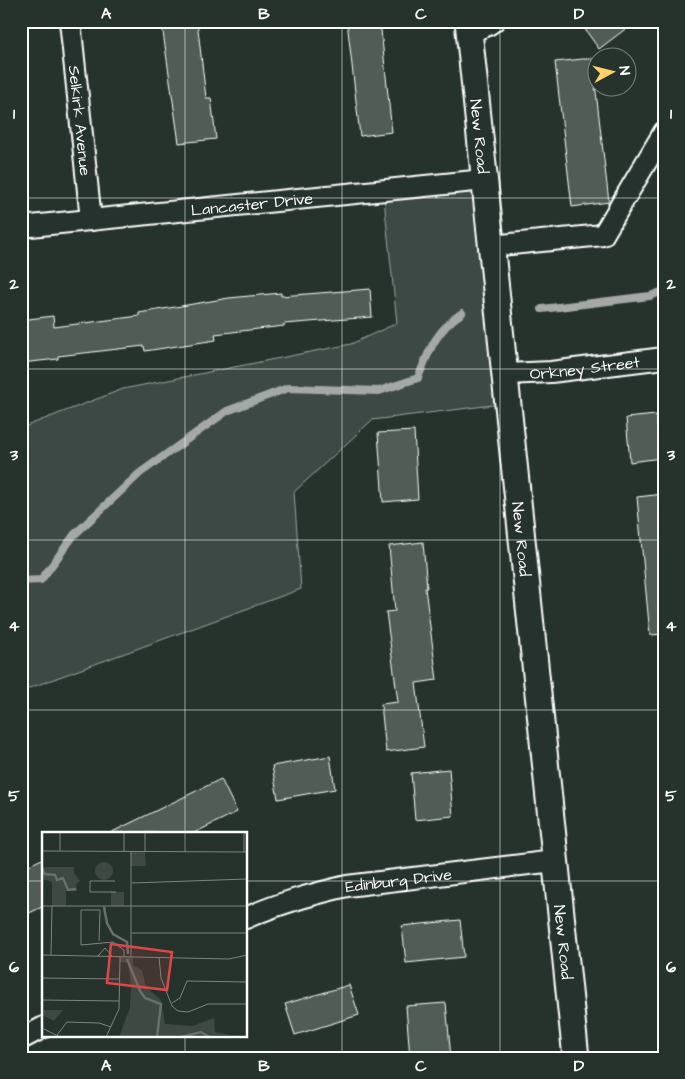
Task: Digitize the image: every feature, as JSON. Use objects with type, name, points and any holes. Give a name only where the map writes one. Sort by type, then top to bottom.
[{"type":"street","name":"Selkirk Avenue","points":[[70,21],[91,220]]},
{"type":"street","points":[[468,26],[488,25],[494,21]]},
{"type":"street","name":"New Road","points":[[468,26],[506,374],[554,861],[576,1058]]},
{"type":"street","points":[[491,246],[603,235],[664,132]]},
{"type":"street","name":"Lancaster Drive","points":[[21,227],[484,180]]},
{"type":"street","name":"Orkney Street","points":[[506,374],[551,372],[664,358]]},
{"type":"street","name":"Edinburg Drive","points":[[248,917],[320,892],[347,886],[554,861]]},
{"type":"street","points":[[21,1039],[42,1027]]},
{"type":"shaded area","points":[[484,180],[509,403],[372,420],[294,492],[301,589],[21,691],[21,428],[123,389],[351,344],[397,323],[383,190]]},
{"type":"building","points":[[197,21],[206,98],[211,98],[216,139],[179,143],[162,25]]},
{"type":"building","points":[[347,21],[380,21],[392,132],[360,136]]},
{"type":"building","points":[[579,21],[636,21],[600,48],[598,48]]},
{"type":"building","points":[[588,58],[588,98],[597,98],[609,202],[572,207],[555,62]]},
{"type":"building","points":[[370,289],[372,317],[284,324],[284,326],[215,334],[216,340],[145,351],[144,346],[58,356],[58,359],[21,363],[21,320],[53,316],[54,327],[139,316],[139,313],[229,298],[281,293],[281,296]]},
{"type":"building","points":[[656,415],[661,458],[630,462],[626,418]]},
{"type":"building","points":[[414,431],[418,499],[383,502],[378,433]]},
{"type":"building","points":[[664,494],[664,634],[650,635],[637,497]]},
{"type":"building","points":[[423,542],[427,588],[425,588],[437,680],[416,683],[424,747],[386,752],[381,704],[398,702],[386,612],[395,611],[389,546]]},
{"type":"building","points":[[330,756],[335,789],[278,799],[272,766]]},
{"type":"building","points":[[449,769],[453,816],[415,820],[411,773]]},
{"type":"building","points":[[221,779],[237,812],[196,832],[112,832]]},
{"type":"building","points":[[42,859],[42,907],[21,917],[21,869]]},
{"type":"building","points":[[460,920],[464,957],[406,963],[402,926]]},
{"type":"building","points":[[349,985],[359,1015],[295,1035],[285,1004]]},
{"type":"building","points":[[446,1003],[451,1058],[410,1058],[406,1006]]},
{"type":"waterway","points":[[542,309],[650,296],[664,291]]},
{"type":"waterway","points":[[21,581],[41,580],[74,535],[140,473],[227,411],[288,388],[379,391],[418,378],[434,342],[446,327],[462,313]]}]
